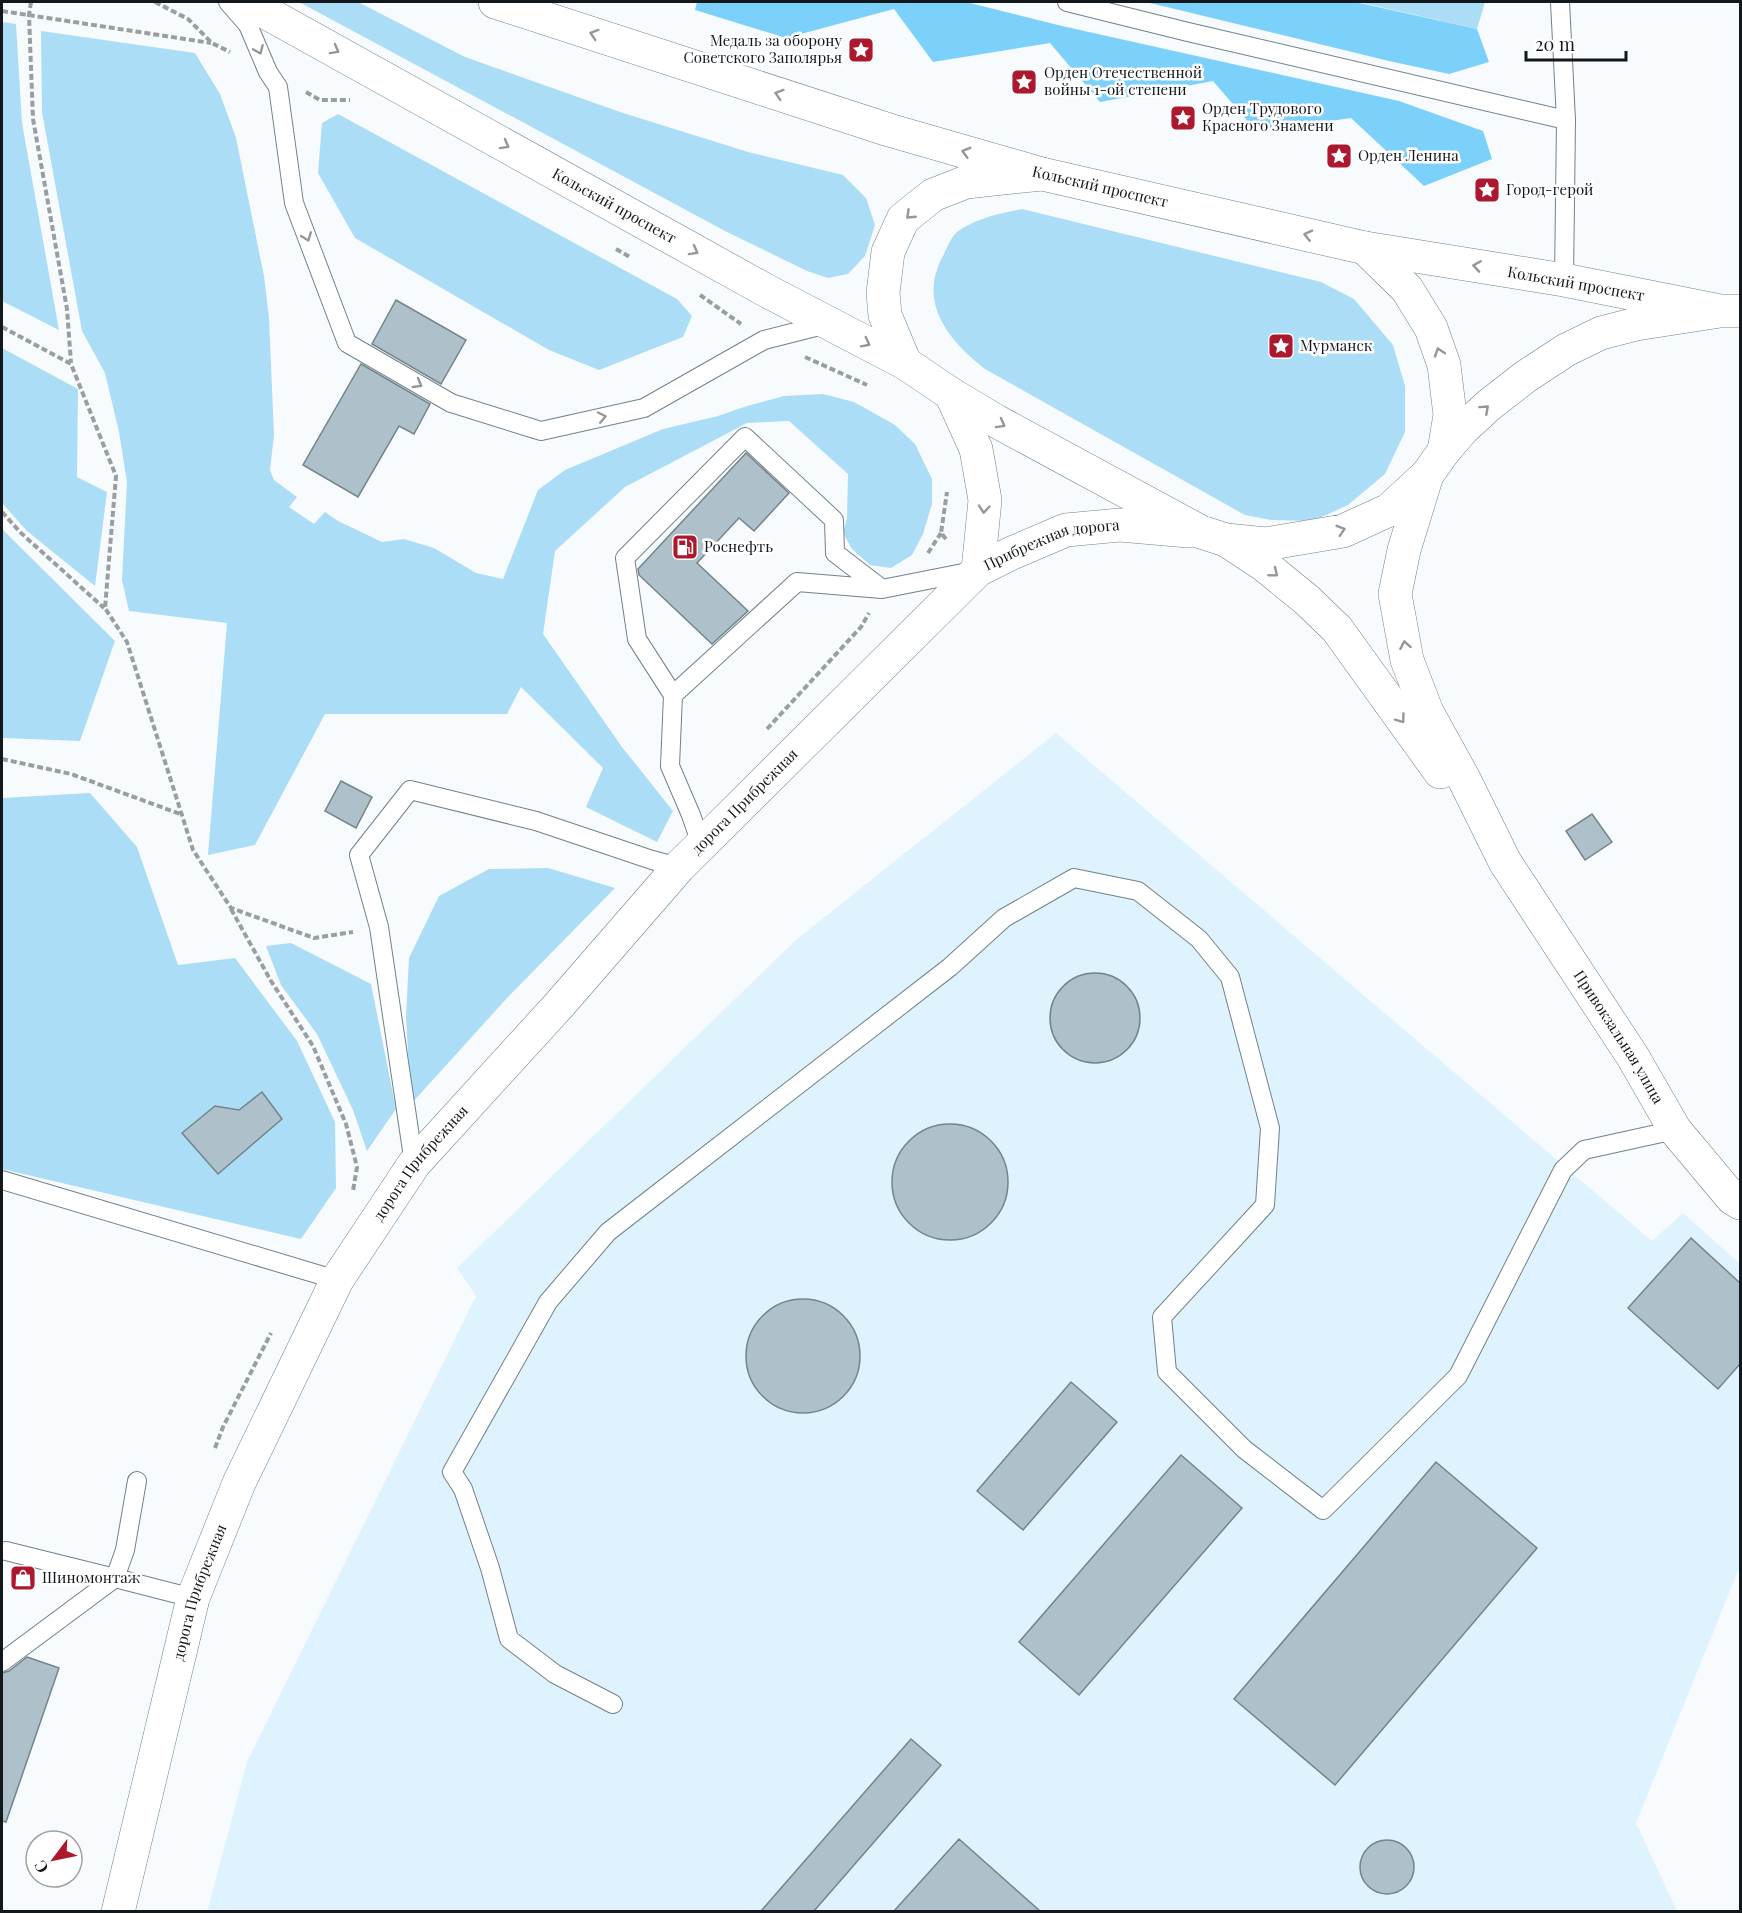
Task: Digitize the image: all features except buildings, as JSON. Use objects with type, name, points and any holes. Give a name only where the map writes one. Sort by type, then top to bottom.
[{"type":"main road","name":"Кольский проспект","points":[[247,2],[766,291],[905,363],[996,421],[1214,536],[1264,565],[1307,600],[1337,629],[1502,856]]},
{"type":"main road","name":"Кольский проспект","points":[[495,2],[889,130],[1042,174],[1365,248],[1564,280],[1730,311]]},
{"type":"main road","points":[[905,363],[885,315],[883,293],[888,252],[903,219],[933,195],[966,182],[1042,174]]},
{"type":"main road","points":[[1365,248],[1407,289],[1431,328],[1444,365],[1450,415],[1436,463],[1404,550],[1395,594],[1407,660],[1427,712],[1464,779],[1502,856]]},
{"type":"main road","name":"Прибрежная дорога","points":[[978,570],[1011,552],[1066,530],[1119,525],[1266,544],[1343,531],[1389,510],[1436,463],[1463,429],[1489,405],[1525,377],[1566,350],[1600,333],[1636,324],[1730,311]]},
{"type":"main road","name":"Прибрежная дорога","points":[[951,394],[976,448],[985,500],[978,570]]},
{"type":"main road","name":"дорога Прибрежная","points":[[118,1911],[193,1598],[239,1483],[337,1280],[414,1164],[560,1004],[690,855],[978,570]]},
{"type":"main road","name":"Привокзальная улица","points":[[1502,856],[1632,1058],[1675,1130],[1732,1198],[1740,1203]]},
{"type":"lane","points":[[228,2],[248,25],[268,72],[278,87],[294,203],[347,343],[451,403],[541,431],[644,408],[764,340],[828,324]]},
{"type":"lane","points":[[1067,2],[1566,120]]},
{"type":"lane","points":[[1560,2],[1566,120],[1564,280]]},
{"type":"lane","points":[[414,1164],[379,927],[359,855],[410,790],[536,821],[652,860],[690,855],[692,815],[670,766],[673,695],[637,639],[625,558],[745,437],[834,520],[835,553],[882,589]]},
{"type":"lane","points":[[673,695],[797,582],[882,589],[978,570]]},
{"type":"lane","points":[[613,1704],[555,1674],[509,1639],[490,1568],[463,1489],[452,1472],[548,1302],[608,1232],[950,966],[1004,918],[1074,878],[1138,891],[1199,939],[1230,977],[1270,1128],[1265,1205],[1162,1317],[1167,1372],[1244,1449],[1323,1510],[1458,1376],[1563,1170],[1584,1150],[1675,1130]]},
{"type":"lane","points":[[2,1180],[337,1280]]},
{"type":"lane","points":[[2,1662],[115,1578],[125,1550],[137,1481]]},
{"type":"lane","points":[[6,1551],[193,1598]]},
{"type":"path","points":[[31,2],[29,15],[33,119],[67,309],[71,363],[116,476],[105,608]]},
{"type":"path","points":[[2,11],[212,43]]},
{"type":"path","points":[[2,327],[71,363]]},
{"type":"path","points":[[2,512],[21,533],[105,608],[127,642],[193,850],[231,908],[271,981],[313,1046],[342,1115],[357,1167],[352,1197]]},
{"type":"path","points":[[2,759],[71,774],[183,815]]},
{"type":"path","points":[[231,908],[314,939],[379,927]]},
{"type":"shaded area","points":[[299,2],[358,2],[465,57],[620,112],[748,152],[843,175],[866,198],[875,225],[865,256],[848,274],[828,278],[807,271],[725,231]]},
{"type":"shaded area","points":[[697,2],[966,2],[1062,26],[1399,101],[1483,131],[1492,159],[1424,186],[1351,118],[1257,132],[1213,81],[1100,102],[1050,43],[933,62],[894,9],[786,38],[695,10]]},
{"type":"shaded area","points":[[1146,2],[1355,2],[1477,29],[1489,62],[1449,74]]},
{"type":"shaded area","points":[[1358,2],[1485,2],[1477,29]]},
{"type":"shaded area","points":[[2,22],[16,24],[22,123],[59,330],[2,301]]},
{"type":"shaded area","points":[[41,31],[195,53],[220,94],[236,138],[264,276],[269,318],[274,435],[270,470],[274,480],[297,497],[289,507],[314,524],[325,512],[338,521],[382,542],[404,539],[434,548],[476,573],[503,579],[538,490],[565,470],[663,429],[718,416],[784,396],[823,394],[854,402],[895,425],[915,444],[932,479],[932,504],[923,534],[912,555],[891,568],[870,565],[852,549],[843,533],[847,518],[848,474],[789,421],[747,423],[625,487],[555,551],[543,634],[622,747],[673,811],[657,842],[586,807],[603,768],[521,687],[507,714],[325,714],[255,845],[208,855],[227,623],[129,611],[122,580],[127,482],[119,432],[105,373],[82,331],[42,112]]},
{"type":"shaded area","points":[[338,114],[677,299],[692,316],[683,337],[599,370],[549,350],[355,238],[318,173],[322,123]]},
{"type":"shaded area","points":[[1022,209],[1321,282],[1354,299],[1393,345],[1405,386],[1405,432],[1385,474],[1348,505],[1313,521],[1271,520],[1245,515],[985,369],[960,346],[941,320],[935,305],[936,273],[949,243],[957,232],[980,220]]},
{"type":"shaded area","points":[[2,348],[78,389],[77,477],[107,492],[95,586],[27,531],[2,503]]},
{"type":"shaded area","points":[[2,529],[115,641],[80,741],[2,738]]},
{"type":"shaded area","points":[[1056,733],[1652,1241],[1683,1213],[1740,1264],[1740,1566],[1636,1823],[1677,1911],[207,1912],[247,1762],[476,1296],[457,1268],[797,939]]},
{"type":"shaded area","points":[[90,793],[137,847],[178,965],[235,958],[297,1041],[335,1122],[336,1188],[301,1239],[2,1169],[2,798]]},
{"type":"shaded area","points":[[548,868],[615,888],[507,998],[411,1104],[406,1017],[409,958],[439,896],[489,869]]},
{"type":"shaded area","points":[[291,943],[371,984],[396,1109],[367,1151],[353,1110],[317,1034],[281,985],[266,946]]},
{"type":"place","name":"Медаль за оборону Советского Заполярья","points":[[861,50]]},
{"type":"place","name":"Орден Отечественной войны 1-ой степени","points":[[1024,82]]},
{"type":"place","name":"Орден Трудового Красного Знамени","points":[[1183,118]]},
{"type":"place","name":"Орден Ленина","points":[[1339,156]]},
{"type":"place","name":"Город-герой","points":[[1487,190]]},
{"type":"place","name":"Мурманск","points":[[1281,346]]},
{"type":"place","name":"Роснефть","points":[[685,547]]},
{"type":"place","name":"Шиномонтаж","points":[[23,1578]]}]
